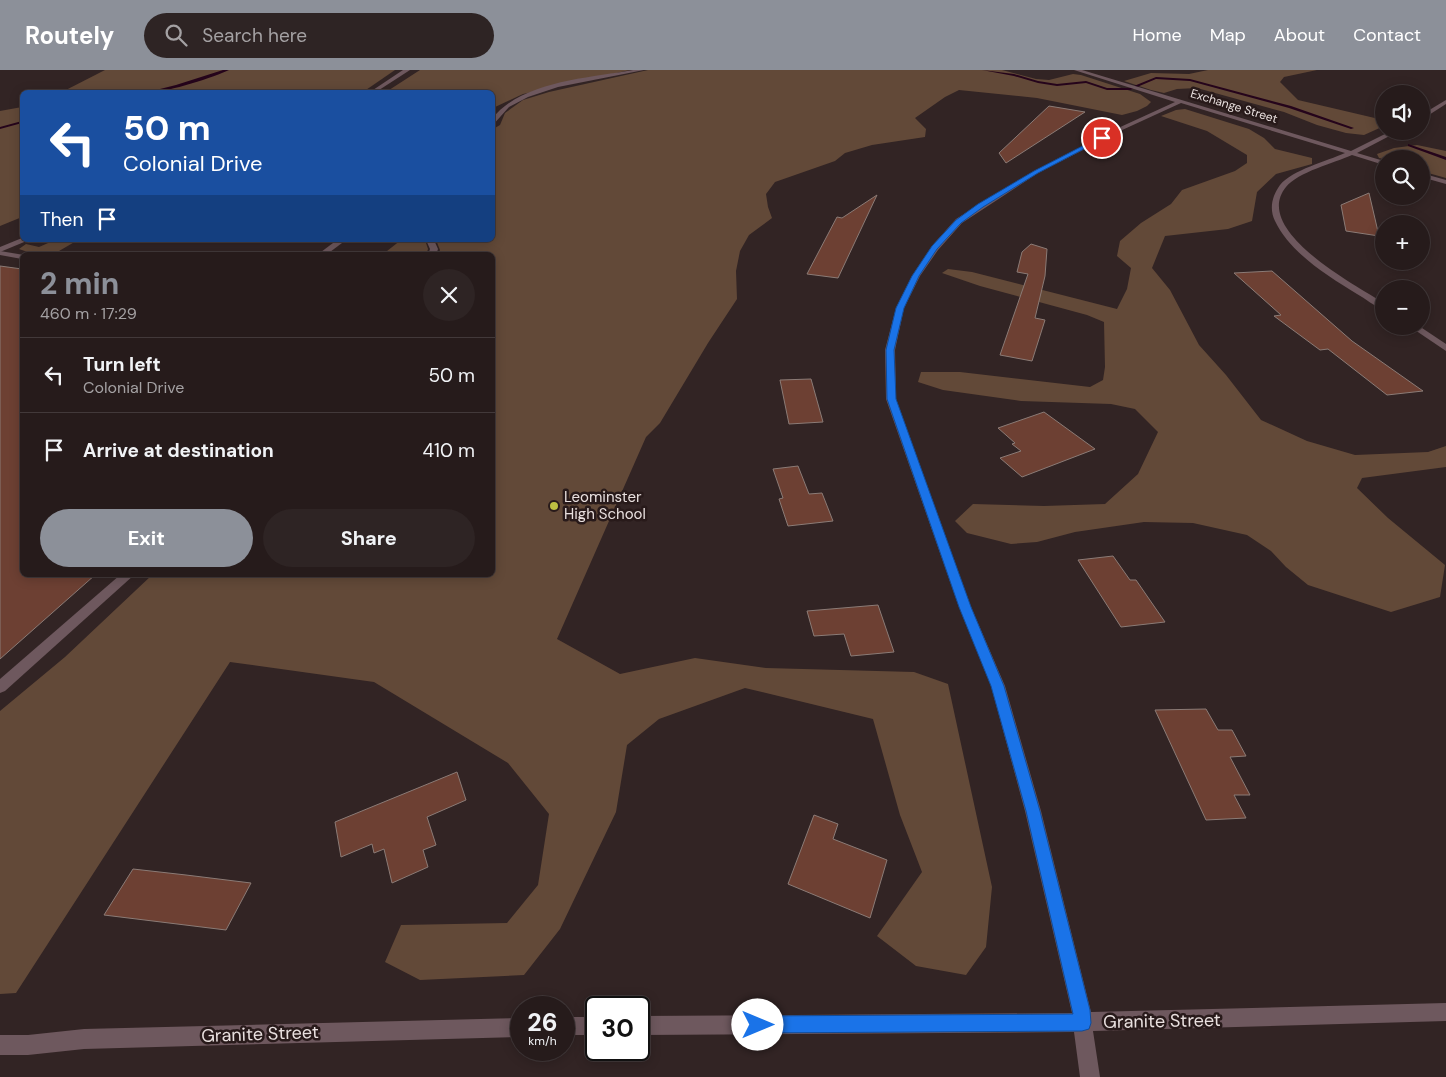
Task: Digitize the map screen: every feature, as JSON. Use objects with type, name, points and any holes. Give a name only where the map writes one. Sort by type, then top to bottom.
[{"type":"street","points":[[376,90],[406,70]]},
{"type":"street","points":[[495,121],[508,106],[523,97],[554,88],[641,70]]},
{"type":"street","name":"Exchange Street","points":[[1078,70],[1375,160]]},
{"type":"street","points":[[1090,1077],[1081,1010],[1033,811],[998,686],[965,607],[891,399],[890,350],[900,308],[916,276],[935,248],[959,221],[1036,172],[1118,130],[1179,102]]},
{"type":"street","points":[[1430,112],[1446,102]]},
{"type":"street","points":[[1375,301],[1297,247],[1283,231],[1275,212],[1276,198],[1283,186],[1302,174],[1378,140]]},
{"type":"street","points":[[1430,178],[1446,182]]},
{"type":"street","points":[[0,252],[21,242]]},
{"type":"street","points":[[325,252],[339,242]]},
{"type":"street","points":[[0,252],[20,257]]},
{"type":"street","points":[[1426,335],[1446,348]]},
{"type":"street","points":[[0,687],[126,577]]},
{"type":"street","name":"Granite Street","points":[[650,1026],[1082,1023],[1311,1018],[1446,1012]]},
{"type":"street","name":"Granite Street","points":[[0,1045],[28,1045],[84,1039],[510,1027]]},
{"type":"path","points":[[142,245],[146,242]]},
{"type":"shaded area","points":[[105,70],[395,70],[366,90],[66,90]]},
{"type":"shaded area","points":[[420,70],[630,70],[523,94],[495,107],[495,90],[389,90]]},
{"type":"shaded area","name":"Leominster High School","points":[[648,70],[1002,70],[1036,79],[1049,80],[1073,74],[1081,75],[1140,94],[1151,102],[1137,111],[1122,115],[1037,98],[959,90],[945,97],[915,118],[926,129],[925,137],[872,145],[845,153],[835,161],[775,182],[766,194],[772,218],[749,235],[740,251],[736,271],[737,299],[660,423],[646,437],[557,639],[620,674],[695,658],[766,668],[914,672],[948,684],[992,887],[986,947],[966,975],[916,966],[877,936],[922,872],[900,815],[873,719],[745,688],[659,719],[627,745],[616,812],[560,929],[524,975],[420,980],[385,962],[401,925],[507,923],[538,885],[549,814],[508,763],[374,682],[230,662],[16,993],[0,994],[0,711],[65,657],[150,577],[495,577],[495,252],[439,252],[437,242],[495,242],[495,128],[500,125],[505,113],[523,100],[549,92]]},
{"type":"shaded area","points":[[1208,70],[1317,70],[1284,77],[1280,82],[1298,100],[1375,118],[1375,130],[1364,135],[1346,133],[1317,125],[1284,112],[1197,88],[1177,89],[1164,93],[1124,81],[1151,73],[1189,74]]},
{"type":"shaded area","points":[[20,107],[20,218],[0,226],[0,111]]},
{"type":"shaded area","points":[[1185,109],[1249,129],[1264,138],[1275,149],[1312,158],[1312,164],[1276,174],[1257,192],[1252,221],[1228,229],[1165,236],[1152,268],[1170,290],[1199,345],[1226,375],[1261,420],[1307,441],[1355,455],[1428,452],[1446,446],[1446,467],[1362,478],[1357,488],[1388,518],[1445,565],[1440,597],[1391,612],[1308,585],[1286,567],[1271,551],[1247,535],[1193,523],[1144,522],[1075,532],[1037,542],[1011,544],[967,533],[955,521],[973,504],[1044,506],[1105,504],[1138,474],[1158,432],[1135,409],[1111,404],[1021,401],[943,390],[918,382],[921,372],[960,372],[1090,387],[1103,380],[1105,367],[1104,322],[1087,315],[980,286],[942,273],[948,269],[972,272],[1117,309],[1127,289],[1131,268],[1117,256],[1120,241],[1141,223],[1171,204],[1182,190],[1235,171],[1247,163],[1247,155],[1207,131],[1161,116],[1176,110]]},
{"type":"shaded area","points":[[1417,145],[1446,151],[1446,178],[1430,174],[1430,150],[1388,150]]},
{"type":"shaded area","points":[[50,242],[75,242],[59,251],[64,252],[29,252],[19,249],[26,244],[39,247]]},
{"type":"shaded area","points":[[398,242],[426,242],[428,249],[427,252],[386,252]]},
{"type":"building","points":[[1049,106],[1085,112],[1006,163],[999,153]]},
{"type":"building","points":[[1369,193],[1375,219],[1375,235],[1346,231],[1341,205]]},
{"type":"building","points":[[877,195],[838,278],[807,274],[837,217],[842,218]]},
{"type":"building","points":[[1031,244],[1047,249],[1045,276],[1035,318],[1045,320],[1032,361],[1000,355],[1028,274],[1017,272],[1022,252]]},
{"type":"building","points":[[0,266],[20,269],[20,577],[93,577],[0,659]]},
{"type":"building","points":[[1272,271],[1352,341],[1423,391],[1387,395],[1328,349],[1320,350],[1274,316],[1281,315],[1234,273]]},
{"type":"building","points":[[811,379],[823,422],[789,424],[780,380]]},
{"type":"building","points":[[1044,412],[1095,449],[1022,477],[1000,458],[1021,451],[998,428]]},
{"type":"building","points":[[798,466],[809,494],[822,493],[833,521],[788,526],[779,499],[783,498],[773,469]]},
{"type":"building","points":[[1113,556],[1130,580],[1136,580],[1165,622],[1121,627],[1078,560]]},
{"type":"building","points":[[878,605],[894,652],[851,656],[844,634],[814,636],[807,611]]},
{"type":"building","points":[[1206,709],[1218,730],[1232,730],[1246,756],[1230,757],[1250,795],[1234,795],[1246,818],[1206,820],[1155,710]]},
{"type":"building","points":[[457,772],[466,800],[427,817],[436,845],[423,850],[428,867],[392,883],[384,849],[374,853],[372,844],[341,857],[335,822]]},
{"type":"building","points":[[814,815],[838,824],[833,839],[887,860],[870,918],[788,884]]},
{"type":"building","points":[[133,869],[251,883],[226,930],[104,915]]},
{"type":"waterway","points":[[159,90],[227,70]]},
{"type":"waterway","points":[[984,70],[1057,85],[1086,82],[1107,89],[1130,89],[1156,78],[1190,80],[1290,107],[1352,128]]},
{"type":"waterway","points":[[0,128],[20,123]]},
{"type":"waterway","points":[[1410,145],[1446,159]]},
{"type":"place","name":"Leominster High School","points":[[554,506]]},
{"type":"route","points":[[758,1025],[1082,1023],[1081,1010],[1033,811],[998,686],[965,607],[891,399],[890,350],[900,308],[916,276],[935,248],[959,221],[1036,172],[1102,138]]}]
